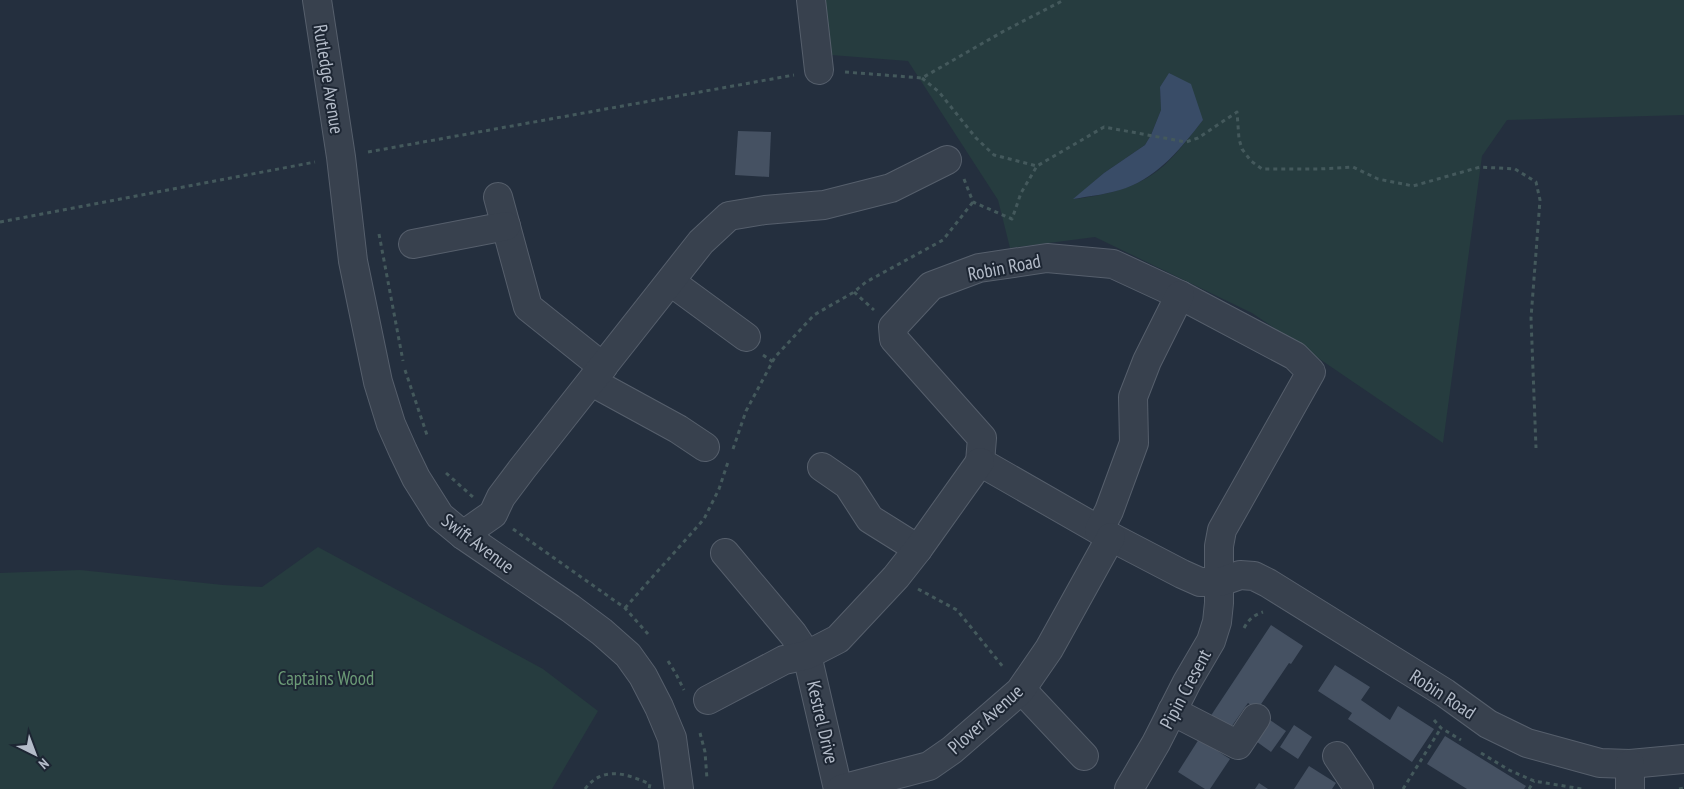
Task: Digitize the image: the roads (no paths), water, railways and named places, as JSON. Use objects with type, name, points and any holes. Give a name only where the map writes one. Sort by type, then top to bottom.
[{"type":"street","name":"Rutledge Avenue","points":[[317,0],[341,157]]},
{"type":"street","points":[[810,0],[818,70]]},
{"type":"street","name":"Swift Avenue","points":[[341,157],[353,261],[378,382],[391,424],[416,478],[440,516],[463,536],[570,608],[602,632],[628,655],[655,699],[672,738],[679,789]]},
{"type":"street","points":[[463,536],[493,514],[501,497],[517,476],[701,242],[729,216],[765,210],[824,206],[956,169]]},
{"type":"street","points":[[498,197],[528,307],[598,375],[705,447]]},
{"type":"street","points":[[413,244],[506,226]]},
{"type":"street","name":"Robin Road","points":[[1220,582],[1219,546],[1222,530],[1311,372],[1295,356],[1180,295],[1114,264],[1046,258],[979,268],[931,286],[893,327],[894,339],[982,438],[980,462],[1105,533],[1200,582],[1220,582],[1240,575],[1254,576],[1445,694],[1488,724],[1527,743],[1600,763],[1630,777],[1684,759]]},
{"type":"street","points":[[671,282],[746,337]]},
{"type":"street","name":"Plover Avenue","points":[[840,789],[929,766],[952,750],[1022,690],[1049,649],[1105,533],[1109,511],[1134,443],[1133,397],[1147,361],[1180,295]]},
{"type":"street","points":[[708,700],[784,660],[807,655],[838,639],[896,577],[980,462]]},
{"type":"street","points":[[822,467],[848,485],[870,519],[918,549]]},
{"type":"street","points":[[725,553],[793,634],[807,655]]},
{"type":"street","name":"Pipin Cresent","points":[[1129,789],[1211,641],[1216,622],[1220,582]]},
{"type":"street","name":"Kestrel Drive","points":[[807,655],[840,789]]},
{"type":"street","points":[[1022,690],[1084,756]]},
{"type":"street","points":[[1172,711],[1238,745],[1256,718]]},
{"type":"street","points":[[1337,756],[1359,789]]},
{"type":"water","points":[[1169,73],[1191,84],[1203,120],[1169,160],[1138,183],[1100,195],[1073,199],[1104,173],[1145,145],[1161,110],[1160,87]]},
{"type":"park label","name":"Captains Wood","points":[[326,678]]}]
